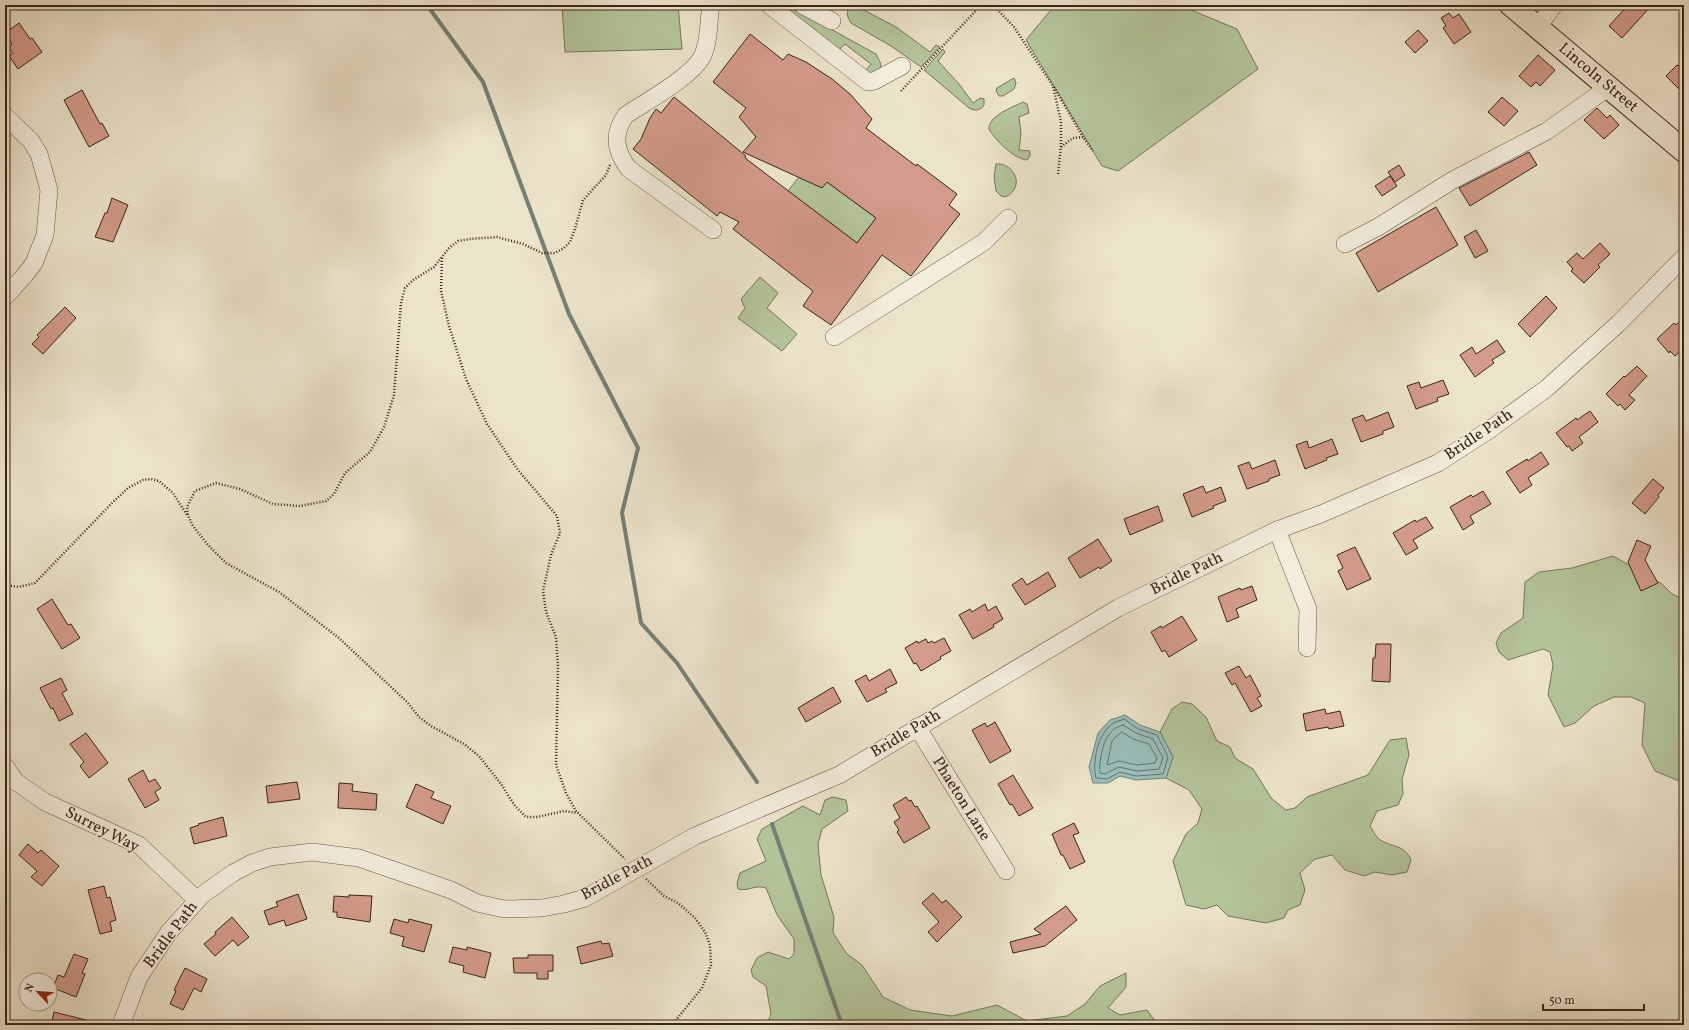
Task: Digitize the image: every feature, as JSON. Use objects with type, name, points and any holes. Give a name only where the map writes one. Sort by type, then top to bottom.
[{"type":"main road","name":"Lincoln Street","points":[[1511,5],[1684,151]]},
{"type":"street","points":[[711,5],[710,24],[702,56],[694,67],[681,78],[626,115],[620,124],[617,134],[619,155],[629,169],[713,230]]},
{"type":"street","points":[[769,5],[868,82],[874,81],[902,66]]},
{"type":"street","points":[[802,5],[832,21]]},
{"type":"street","points":[[1538,27],[1554,5]]},
{"type":"street","points":[[1345,244],[1378,227],[1453,180],[1547,131],[1609,87]]},
{"type":"street","points":[[5,116],[31,141],[39,154],[49,190],[45,235],[34,263],[5,297]]},
{"type":"street","points":[[834,337],[984,242],[1008,218]]},
{"type":"street","name":"Bridle Path","points":[[121,1025],[139,978],[168,932],[197,900],[233,873],[270,857],[312,852],[359,858],[451,890],[477,903],[504,909],[542,908],[585,898],[635,868],[694,836],[839,775],[1118,608],[1278,530],[1321,514],[1438,463],[1489,430],[1547,388],[1618,322],[1684,257]]},
{"type":"street","points":[[1278,530],[1308,609],[1307,648]]},
{"type":"street","name":"Phaeton Lane","points":[[917,727],[1006,871]]},
{"type":"street","name":"Surrey Way","points":[[5,766],[15,781],[45,802],[139,845],[197,900]]},
{"type":"path","points":[[901,91],[981,5]]},
{"type":"path","points":[[993,5],[1014,28],[1053,86],[1093,151]]},
{"type":"path","points":[[1053,86],[1061,122],[1061,148],[1058,174]]},
{"type":"path","points":[[1061,148],[1073,138],[1083,137]]},
{"type":"path","points":[[189,518],[187,507],[195,491],[216,483],[240,489],[274,504],[300,506],[326,501],[334,494],[345,473],[370,452],[384,427],[394,396],[401,303],[405,288],[413,280],[434,267],[449,248],[458,241],[497,237],[523,244],[542,253],[555,253],[564,248],[570,242],[583,200],[606,176],[618,149]]},
{"type":"path","points":[[442,257],[441,290],[449,326],[466,379],[487,424],[518,470],[557,516],[560,533],[551,555],[543,591],[546,612],[556,637],[558,667],[556,765],[566,793],[578,813],[664,896],[678,903],[695,918],[705,932],[710,945],[711,965],[702,988],[672,1025]]},
{"type":"path","points":[[5,585],[19,587],[35,583],[128,488],[143,480],[151,479],[160,481],[174,492],[193,526],[208,545],[226,563],[279,592],[333,633],[407,702],[419,717],[431,726],[464,744],[479,756],[501,784],[515,806],[526,817],[564,811],[578,813]]},
{"type":"green space","points":[[562,5],[678,5],[682,49],[565,52]]},
{"type":"green space","points":[[775,5],[787,5],[876,54],[881,64],[880,70],[874,76],[865,71],[871,64],[845,44],[838,51]]},
{"type":"green space","points":[[849,5],[861,5],[860,8],[896,27],[930,52],[936,45],[940,47],[921,67],[891,46],[851,23],[847,15]]},
{"type":"green space","points":[[1055,5],[1179,5],[1237,29],[1258,69],[1118,171],[1102,166],[1026,40]]},
{"type":"green space","points":[[943,49],[945,52],[938,61],[959,84],[973,103],[980,98],[984,99],[984,105],[981,108],[973,110],[969,108],[924,70]]},
{"type":"green space","points":[[1014,78],[1016,83],[1014,89],[1003,96],[999,96],[996,91],[997,88]]},
{"type":"green space","points":[[1023,102],[1027,104],[1029,113],[1019,117],[1021,133],[1019,150],[1030,151],[1030,156],[1027,160],[1011,153],[989,129],[992,120],[997,116]]},
{"type":"green space","points":[[996,164],[1002,164],[1012,170],[1015,175],[1016,186],[1006,197],[1001,196],[996,191],[994,176]]},
{"type":"green space","points":[[799,177],[827,182],[876,218],[857,243],[788,191]]},
{"type":"green space","points":[[760,277],[778,293],[767,308],[797,334],[782,351],[738,318],[745,308],[741,299]]},
{"type":"green space","points":[[1613,556],[1662,584],[1672,594],[1684,599],[1684,783],[1655,771],[1642,745],[1645,703],[1631,697],[1614,697],[1594,706],[1575,723],[1564,727],[1548,695],[1553,665],[1550,652],[1543,649],[1508,660],[1499,652],[1496,643],[1501,633],[1523,618],[1525,582],[1539,572],[1572,568]]},
{"type":"green space","points":[[1182,702],[1192,704],[1206,717],[1217,741],[1230,747],[1235,758],[1253,769],[1272,799],[1286,810],[1295,808],[1307,797],[1368,775],[1390,740],[1406,738],[1409,755],[1402,779],[1403,794],[1398,805],[1377,811],[1370,826],[1380,840],[1402,849],[1408,855],[1411,860],[1407,872],[1392,875],[1375,872],[1364,876],[1345,870],[1332,855],[1315,859],[1300,873],[1305,890],[1300,905],[1288,910],[1284,918],[1266,923],[1228,916],[1217,905],[1204,909],[1186,905],[1173,861],[1186,834],[1198,823],[1202,809],[1189,790],[1166,778],[1173,757],[1160,732],[1172,709]]},
{"type":"green space","points":[[833,797],[846,800],[848,811],[822,829],[818,844],[821,875],[834,917],[833,933],[847,954],[862,965],[883,997],[910,1010],[952,1016],[997,1005],[1027,1021],[1067,1016],[1085,1004],[1100,986],[1126,973],[1126,987],[1108,1008],[1120,1015],[1147,1010],[1155,1021],[1153,1025],[767,1025],[771,1014],[766,986],[753,977],[751,970],[757,958],[768,952],[789,959],[794,954],[794,939],[777,915],[766,888],[758,887],[742,890],[738,889],[737,883],[740,873],[766,861],[757,839],[762,829],[803,806],[820,815],[825,800]]},
{"type":"water","points":[[1125,715],[1140,725],[1160,732],[1173,757],[1166,778],[1136,780],[1120,776],[1108,783],[1093,783],[1089,767],[1098,733],[1110,720]]},
{"type":"building","points":[[1628,5],[1652,5],[1622,38],[1609,26]]},
{"type":"building","points":[[1449,13],[1453,18],[1459,14],[1471,32],[1454,44],[1443,28],[1446,26],[1441,18]]},
{"type":"building","points":[[19,23],[30,39],[32,38],[42,52],[18,69],[9,56],[13,53],[8,47],[12,44],[5,33]]},
{"type":"building","points":[[1418,30],[1428,41],[1415,53],[1405,42]]},
{"type":"building","points":[[750,34],[783,60],[788,54],[806,62],[832,79],[850,94],[872,119],[866,128],[916,166],[917,164],[957,194],[949,205],[960,214],[911,276],[882,255],[831,325],[803,306],[813,291],[733,229],[739,222],[720,212],[717,216],[633,149],[641,139],[650,118],[656,109],[661,113],[674,97],[746,156],[745,158],[857,243],[876,218],[827,182],[822,188],[743,152],[756,137],[739,117],[746,108],[713,82]]},
{"type":"building","points":[[1538,55],[1555,70],[1540,86],[1536,82],[1531,87],[1519,76]]},
{"type":"building","points":[[1684,61],[1684,94],[1666,76],[1677,65],[1678,66]]},
{"type":"building","points":[[82,90],[100,124],[102,123],[109,136],[89,147],[64,100]]},
{"type":"building","points":[[1502,97],[1518,111],[1504,126],[1488,112]]},
{"type":"building","points":[[1597,108],[1607,118],[1610,115],[1619,125],[1604,139],[1584,120]]},
{"type":"building","points":[[1529,152],[1537,165],[1470,206],[1459,188]]},
{"type":"building","points":[[1399,165],[1405,175],[1395,182],[1388,172]]},
{"type":"building","points":[[1390,176],[1397,186],[1382,196],[1375,186]]},
{"type":"building","points":[[112,198],[128,205],[113,242],[95,237],[105,213],[107,213]]},
{"type":"building","points":[[1436,207],[1458,245],[1378,292],[1356,253]]},
{"type":"building","points":[[1476,230],[1488,251],[1475,258],[1464,237]]},
{"type":"building","points":[[1600,243],[1610,254],[1598,265],[1600,267],[1584,283],[1571,271],[1573,269],[1567,262],[1577,253],[1583,259]]},
{"type":"building","points":[[1546,296],[1557,308],[1530,337],[1518,324]]},
{"type":"building","points":[[65,307],[76,318],[43,354],[32,344],[39,337],[37,335]]},
{"type":"building","points":[[1684,317],[1684,348],[1675,356],[1670,351],[1669,353],[1657,339],[1674,323],[1676,325]]},
{"type":"building","points":[[1497,340],[1505,352],[1492,360],[1494,363],[1475,377],[1460,355],[1472,347],[1476,354]]},
{"type":"building","points":[[1637,366],[1647,376],[1629,395],[1635,400],[1625,410],[1620,404],[1618,406],[1606,394],[1624,376],[1625,377]]},
{"type":"building","points":[[1443,380],[1449,394],[1437,398],[1438,401],[1416,409],[1407,386],[1419,382],[1421,388]]},
{"type":"building","points":[[1590,411],[1598,422],[1579,437],[1583,443],[1572,451],[1556,433],[1576,418],[1577,420]]},
{"type":"building","points":[[1388,412],[1394,427],[1383,431],[1383,434],[1361,442],[1352,419],[1363,415],[1366,421]]},
{"type":"building","points":[[1332,439],[1338,454],[1326,458],[1327,460],[1305,469],[1296,445],[1307,441],[1309,448]]},
{"type":"building","points":[[1541,452],[1549,464],[1528,478],[1532,485],[1520,493],[1506,472],[1527,459],[1528,461]]},
{"type":"building","points":[[1275,460],[1280,475],[1269,479],[1269,481],[1247,489],[1238,466],[1249,462],[1252,469]]},
{"type":"building","points":[[1653,479],[1664,488],[1658,495],[1659,497],[1645,514],[1632,503]]},
{"type":"building","points":[[1203,486],[1206,493],[1221,487],[1226,501],[1213,506],[1214,508],[1192,517],[1183,494]]},
{"type":"building","points":[[1483,491],[1491,504],[1470,516],[1474,523],[1463,530],[1450,507],[1471,495],[1473,497]]},
{"type":"building","points":[[1158,506],[1163,521],[1130,535],[1124,519]]},
{"type":"building","points":[[1426,517],[1433,528],[1413,540],[1418,548],[1406,555],[1393,533],[1415,520],[1416,522]]},
{"type":"building","points":[[1098,539],[1112,561],[1100,569],[1099,567],[1080,578],[1068,558]]},
{"type":"building","points":[[1637,540],[1651,546],[1645,560],[1658,583],[1641,591],[1628,562]]},
{"type":"building","points":[[1355,547],[1371,579],[1347,590],[1338,571],[1343,568],[1337,555]]},
{"type":"building","points":[[1048,572],[1056,586],[1025,605],[1012,585],[1022,578],[1027,585]]},
{"type":"building","points":[[1252,586],[1257,600],[1236,609],[1239,617],[1227,622],[1218,597],[1240,588],[1241,590]]},
{"type":"building","points":[[52,599],[68,625],[71,624],[80,638],[62,649],[37,609]]},
{"type":"building","points":[[985,604],[988,611],[996,606],[1003,619],[993,625],[994,627],[973,639],[959,615],[970,609],[972,612]]},
{"type":"building","points":[[1182,616],[1197,640],[1169,657],[1165,650],[1162,652],[1151,632],[1161,626],[1162,628]]},
{"type":"building","points":[[944,638],[951,651],[921,671],[916,663],[914,664],[905,648],[917,641],[918,643],[926,639],[928,643],[932,641],[934,643]]},
{"type":"building","points":[[1376,644],[1391,644],[1390,682],[1372,681],[1373,658],[1375,658]]},
{"type":"building","points":[[1239,666],[1246,678],[1250,675],[1261,696],[1257,698],[1262,706],[1251,712],[1235,683],[1232,685],[1225,673]]},
{"type":"building","points":[[890,669],[897,683],[885,689],[887,692],[867,702],[855,681],[866,675],[869,681]]},
{"type":"building","points":[[61,678],[67,690],[62,693],[73,714],[59,721],[53,708],[51,709],[40,688]]},
{"type":"building","points":[[833,687],[841,702],[806,722],[798,708]]},
{"type":"building","points":[[1325,709],[1326,714],[1340,711],[1344,726],[1306,731],[1303,714]]},
{"type":"building","points":[[995,722],[1011,751],[990,763],[972,730],[985,723],[987,727]]},
{"type":"building","points":[[86,733],[108,763],[89,778],[80,766],[84,762],[70,744]]},
{"type":"building","points":[[143,770],[149,782],[155,779],[161,788],[155,792],[159,800],[145,808],[128,779]]},
{"type":"building","points":[[1013,775],[1033,808],[1019,816],[1012,804],[1010,805],[998,784]]},
{"type":"building","points":[[297,782],[300,799],[268,803],[266,786]]},
{"type":"building","points":[[339,783],[353,784],[352,791],[377,794],[376,810],[338,808]]},
{"type":"building","points":[[416,784],[434,792],[431,798],[451,806],[443,824],[406,807]]},
{"type":"building","points":[[906,797],[909,801],[911,800],[915,807],[917,806],[930,828],[904,843],[897,832],[899,830],[894,822],[900,818],[893,805]]},
{"type":"building","points":[[223,817],[227,836],[194,844],[190,828],[199,825],[198,824]]},
{"type":"building","points":[[1074,823],[1079,833],[1073,835],[1085,862],[1070,869],[1063,855],[1061,855],[1052,834]]},
{"type":"building","points":[[28,844],[38,853],[41,850],[59,866],[42,886],[31,877],[37,871],[19,855]]},
{"type":"building","points":[[104,886],[107,898],[110,897],[116,920],[110,922],[112,931],[100,934],[88,890]]},
{"type":"building","points":[[933,893],[942,903],[946,900],[962,917],[937,942],[928,932],[939,922],[922,903]]},
{"type":"building","points":[[298,894],[307,919],[286,926],[284,920],[269,925],[264,911],[278,906],[276,902]]},
{"type":"building","points":[[349,895],[372,896],[370,922],[337,917],[337,912],[333,912],[334,896],[349,897]]},
{"type":"building","points":[[1066,906],[1077,920],[1045,946],[1013,953],[1010,942],[1041,934],[1034,929]]},
{"type":"building","points":[[232,917],[249,937],[238,946],[233,940],[215,956],[204,944]]},
{"type":"building","points":[[394,919],[408,923],[409,919],[432,925],[424,952],[402,946],[404,937],[390,933]]},
{"type":"building","points":[[601,941],[602,944],[609,943],[613,956],[581,964],[577,947]]},
{"type":"building","points":[[453,947],[467,950],[467,947],[491,953],[485,978],[463,972],[464,966],[449,962]]},
{"type":"building","points":[[74,954],[88,959],[82,973],[85,974],[76,997],[58,990],[58,975],[64,977]]},
{"type":"building","points":[[528,955],[553,955],[553,971],[548,971],[548,979],[537,979],[537,973],[514,973],[513,958],[528,958]]},
{"type":"building","points":[[185,968],[207,979],[201,992],[194,988],[183,1010],[170,1004],[176,991],[174,990]]},
{"type":"building","points":[[54,1012],[90,1021],[89,1025],[51,1025]]},
{"type":"waterway","points":[[427,5],[483,82],[569,314],[638,448],[622,513],[641,623],[677,663],[757,782]]},
{"type":"waterway","points":[[772,824],[842,1025]]}]
